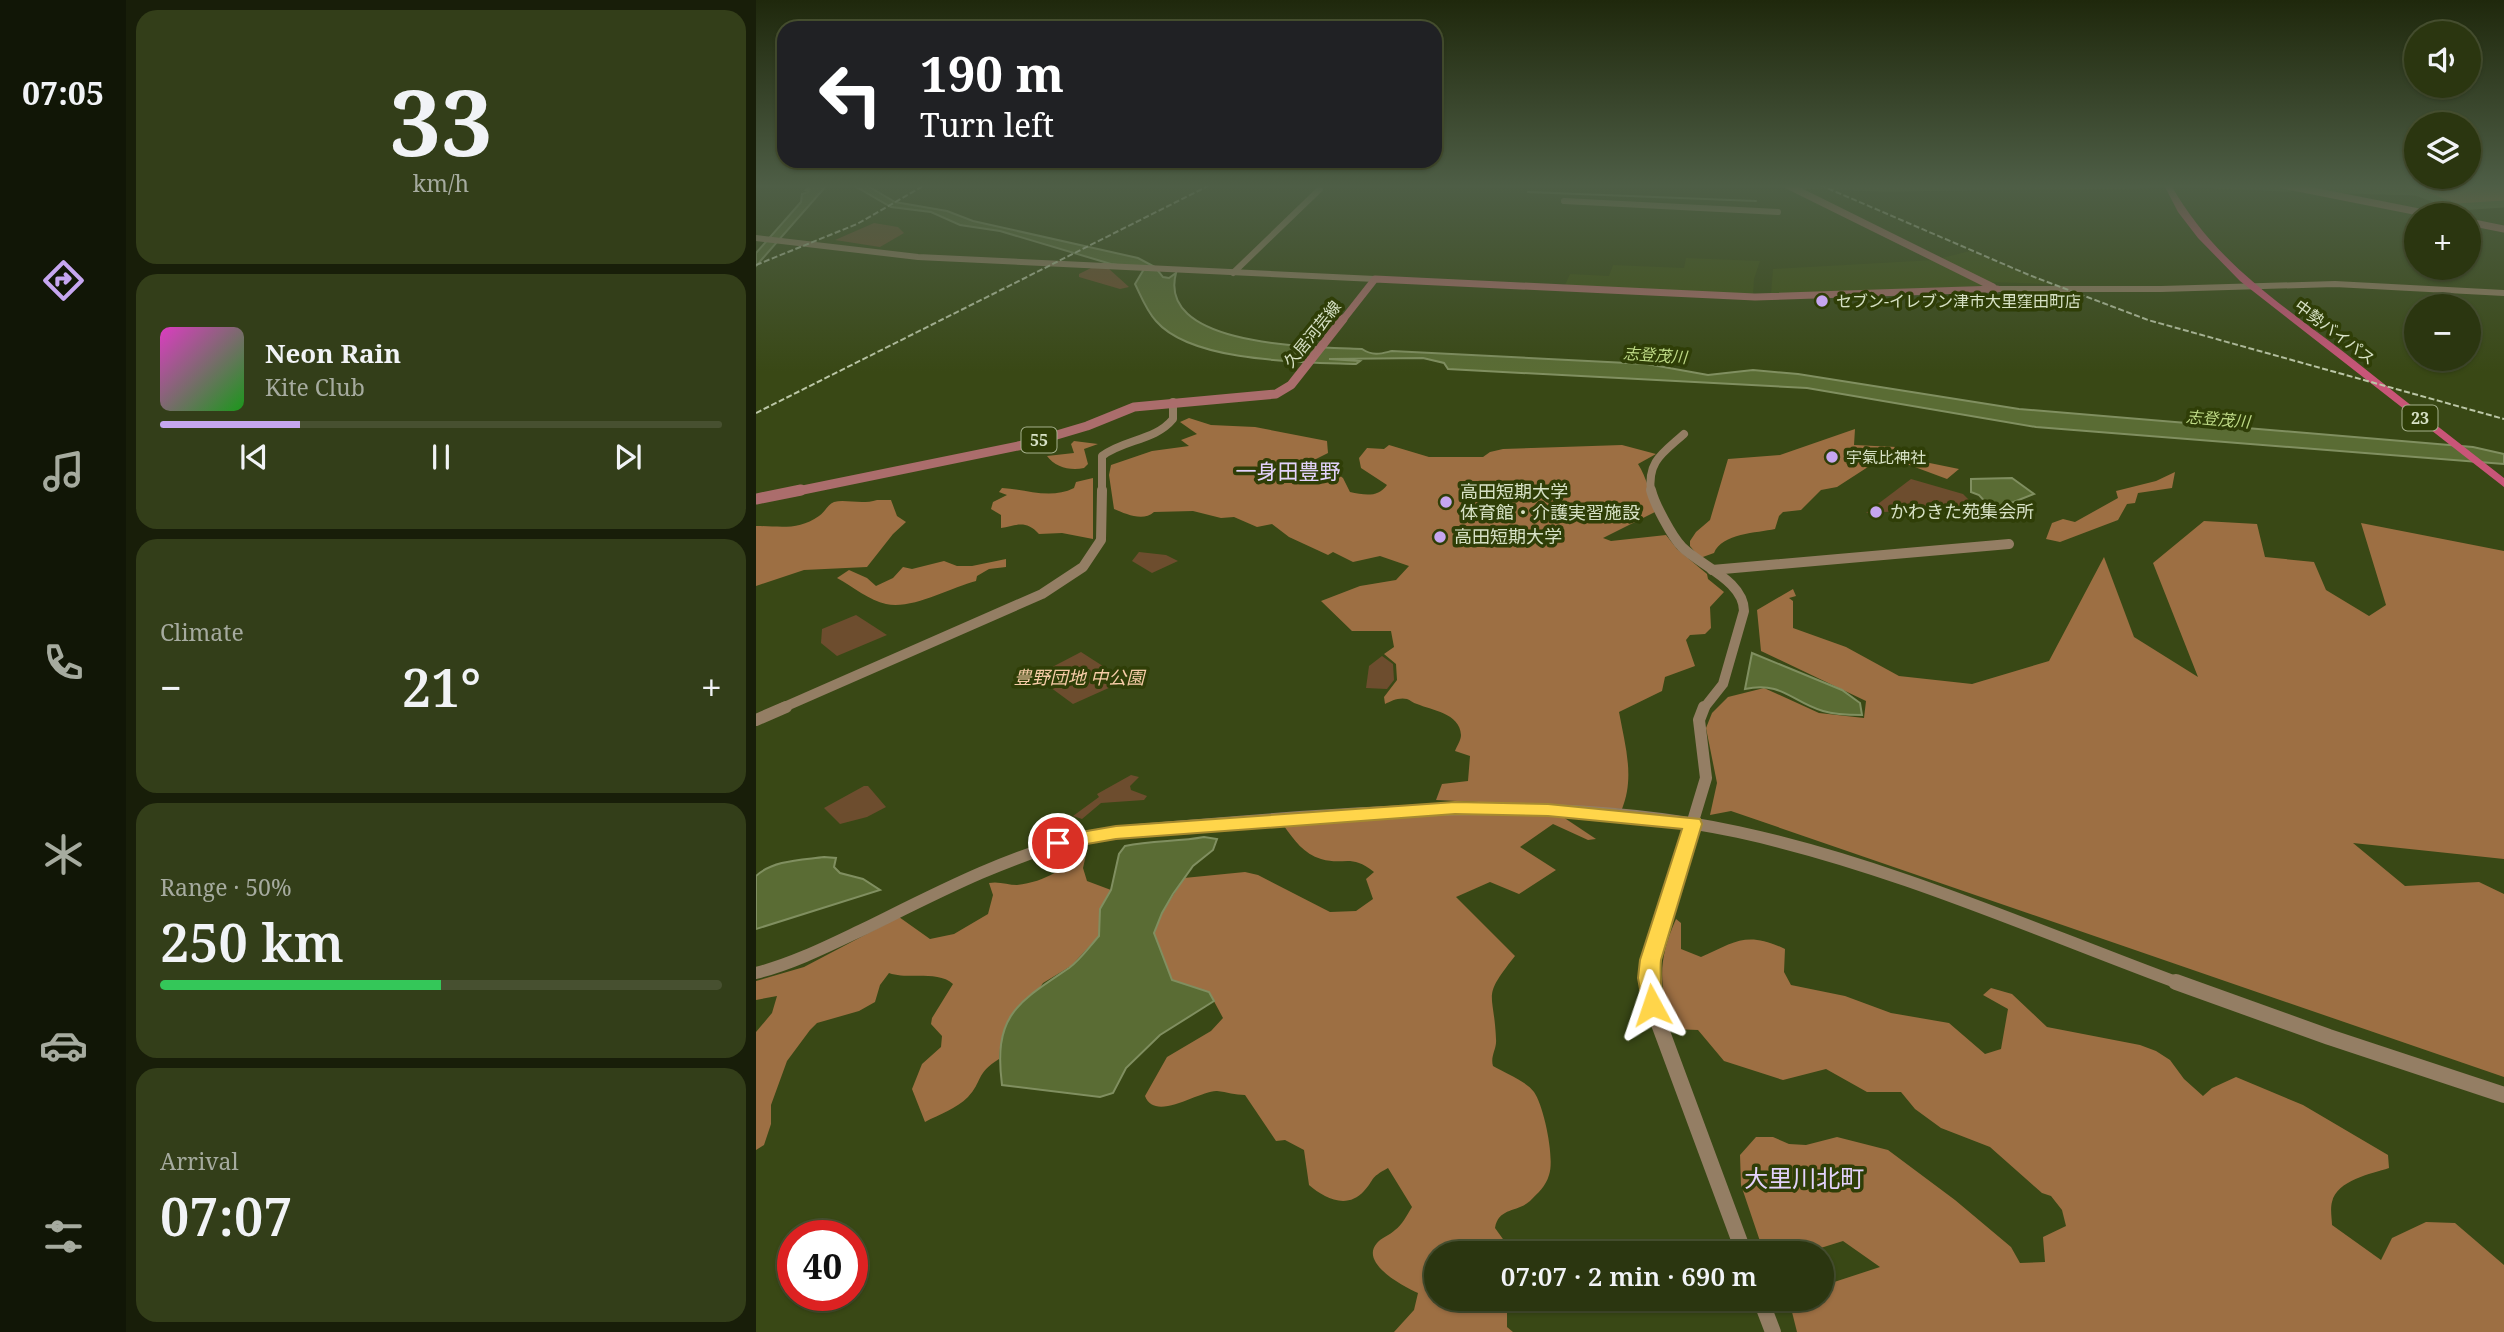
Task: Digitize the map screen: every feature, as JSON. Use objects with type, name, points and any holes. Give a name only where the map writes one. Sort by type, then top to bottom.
[{"type":"highway","name":"中勢バイパス","points":[[2213,247],[2234,270],[2284,314],[2342,356],[2501,482]]},
{"type":"highway","points":[[2216,247],[2234,270]]},
{"type":"main road","points":[[1913,247],[1997,289]]},
{"type":"main road","points":[[1375,279],[1755,297],[1997,289]]},
{"type":"main road","name":"久居河芸線","points":[[756,499],[1023,445],[1128,409],[1173,402],[1276,394],[1291,385],[1375,279]]},
{"type":"street","points":[[827,247],[918,257],[1375,279]]},
{"type":"street","points":[[1233,273],[1260,247]]},
{"type":"street","points":[[1997,289],[2387,285],[2504,293]]},
{"type":"street","points":[[756,720],[1022,603],[1070,577],[1089,560],[1101,540],[1102,456],[1117,445],[1166,427],[1173,418],[1173,402]]},
{"type":"street","points":[[1684,434],[1655,461],[1649,476],[1650,488],[1680,546],[1738,591],[1744,601],[1744,611],[1723,684],[1706,703],[1699,720],[1707,774],[1651,960],[1649,989],[1658,1023],[1740,1241]]},
{"type":"street","points":[[1712,570],[2009,544]]},
{"type":"street","points":[[756,972],[796,960],[1005,862],[1058,843],[1095,835],[1455,808],[1548,810],[1693,824],[1742,834],[1879,872],[2392,1059],[2504,1095]]},
{"type":"street","points":[[1765,1311],[1773,1332]]},
{"type":"shaded area","points":[[761,247],[773,247],[756,266],[756,253]]},
{"type":"shaded area","points":[[1054,247],[1090,247],[1138,258],[1155,267],[1163,277],[1169,278],[1176,273],[1176,298],[1190,316],[1214,329],[1279,344],[1362,349],[1374,354],[1392,351],[1647,364],[1708,375],[1753,370],[1798,374],[2019,409],[2473,447],[2504,454],[2504,464],[2036,427],[1807,388],[1448,369],[1444,363],[1423,358],[1329,359],[1360,361],[1356,364],[1279,361],[1221,353],[1173,335],[1156,321],[1135,284],[1144,269],[1111,264]]},
{"type":"shaded area","points":[[1970,251],[2049,284],[1989,282],[1938,259]]},
{"type":"shaded area","points":[[1686,258],[1760,261],[1754,279],[1753,295],[1564,287],[1570,274],[1609,276],[1613,265],[1684,268]]},
{"type":"shaded area","points":[[1934,260],[1984,286],[1771,294],[1773,269]]},
{"type":"shaded area","points":[[1189,418],[1211,425],[1255,427],[1327,441],[1328,453],[1300,467],[1300,471],[1311,479],[1336,473],[1343,478],[1350,492],[1365,495],[1375,494],[1387,485],[1361,468],[1359,458],[1367,448],[1384,449],[1389,445],[1429,457],[1483,457],[1503,449],[1622,445],[1656,454],[1638,464],[1657,511],[1603,538],[1611,541],[1666,535],[1677,549],[1724,592],[1710,607],[1711,628],[1705,634],[1690,635],[1686,640],[1695,666],[1665,677],[1662,691],[1619,712],[1628,773],[1622,809],[1436,800],[1442,784],[1468,781],[1470,756],[1455,751],[1461,737],[1456,722],[1444,714],[1407,699],[1385,704],[1384,697],[1397,680],[1396,664],[1384,654],[1394,647],[1391,631],[1352,631],[1321,601],[1360,586],[1396,580],[1409,566],[1380,556],[1353,562],[1333,552],[1328,555],[1289,537],[1272,524],[1257,527],[1234,517],[1221,518],[1193,511],[1154,512],[1140,517],[1114,509],[1109,475],[1111,465],[1152,451],[1189,446],[1181,440],[1197,434],[1180,422]]},
{"type":"shaded area","points":[[1855,429],[1854,445],[1896,447],[1909,453],[1915,460],[1959,469],[1947,479],[1904,463],[1871,465],[1837,487],[1821,490],[1801,510],[1783,512],[1775,529],[1724,541],[1714,553],[1700,558],[1690,546],[1696,532],[1710,520],[1728,459],[1780,455]]},
{"type":"shaded area","points":[[1074,441],[1098,444],[1084,449],[1088,464],[1084,468],[1063,467],[1047,456],[1074,453],[1071,444]]},
{"type":"shaded area","points":[[2175,472],[2172,488],[2138,493],[2135,503],[2127,504],[2118,520],[2060,542],[2046,539],[2052,523],[2063,519],[2075,522],[2118,498],[2116,491],[2156,481]]},
{"type":"shaded area","points":[[1093,478],[1093,539],[1062,533],[1039,534],[1025,525],[1001,528],[1001,515],[991,509],[993,502],[1007,495],[999,492],[1002,488],[1056,493],[1074,488],[1076,482]]},
{"type":"shaded area","points":[[2012,478],[2034,494],[2006,505],[2007,517],[1999,517],[1979,495],[1971,492],[1971,479]]},
{"type":"shaded area","points":[[891,500],[897,516],[906,522],[867,567],[804,570],[756,586],[756,526],[796,526],[819,516],[834,502]]},
{"type":"shaded area","points":[[2204,521],[2257,524],[2265,557],[2314,562],[2326,590],[2369,616],[2386,605],[2361,523],[2504,551],[2504,859],[2353,843],[2405,886],[2479,882],[2504,894],[2504,1077],[1731,811],[1710,815],[1717,783],[1706,728],[1712,713],[1728,697],[1764,688],[1819,713],[1864,718],[1866,701],[1761,651],[1757,610],[1793,589],[1796,596],[1789,598],[1793,601],[1793,628],[1846,647],[1899,676],[1972,684],[2049,661],[2104,557],[2134,637],[2198,677],[2153,563]]},
{"type":"shaded area","points":[[1006,559],[1006,567],[989,569],[977,576],[976,581],[907,604],[880,602],[837,578],[849,570],[867,578],[876,586],[893,578],[903,567],[912,569],[944,561],[957,566],[972,566]]},
{"type":"shaded area","points":[[1752,653],[1842,690],[1860,703],[1862,715],[1823,711],[1778,690],[1758,687],[1745,689]]},
{"type":"shaded area","points":[[1469,810],[1563,817],[1596,839],[1588,840],[1553,824],[1520,847],[1556,870],[1519,894],[1490,882],[1456,897],[1515,956],[1497,980],[1492,995],[1496,1043],[1492,1062],[1493,1066],[1521,1081],[1534,1092],[1548,1133],[1551,1157],[1546,1183],[1536,1195],[1525,1205],[1504,1213],[1497,1221],[1495,1228],[1504,1241],[1424,1241],[1424,1311],[1507,1311],[1507,1327],[1513,1332],[1394,1332],[1414,1310],[1418,1293],[1386,1273],[1374,1258],[1373,1251],[1377,1243],[1398,1228],[1412,1207],[1388,1168],[1375,1177],[1357,1197],[1343,1201],[1329,1198],[1309,1185],[1304,1150],[1285,1140],[1276,1141],[1245,1095],[1209,1092],[1168,1106],[1150,1103],[1145,1096],[1167,1057],[1211,1031],[1223,1018],[1209,992],[1172,980],[1154,933],[1162,913],[1184,878],[1245,872],[1258,875],[1330,912],[1356,911],[1373,899],[1366,879],[1374,872],[1353,861],[1329,861],[1309,854],[1284,826]]},
{"type":"shaded area","points":[[1204,837],[1217,839],[1213,850],[1193,866],[1173,894],[1154,933],[1172,980],[1209,992],[1214,1001],[1160,1035],[1126,1068],[1113,1093],[1100,1097],[1002,1085],[1001,1042],[1006,1026],[1023,1002],[1073,965],[1099,936],[1100,909],[1111,890],[1119,854],[1125,846]]},
{"type":"shaded area","points":[[1087,850],[1083,868],[1087,881],[1111,890],[1100,910],[1099,936],[1071,966],[1043,983],[1000,1048],[999,1059],[986,1069],[968,1097],[925,1122],[912,1089],[922,1064],[941,1047],[942,1036],[931,1024],[932,1018],[953,984],[939,977],[889,973],[880,985],[875,1002],[859,1011],[817,1023],[810,1030],[787,1061],[771,1105],[771,1124],[764,1145],[756,1150],[756,1032],[772,1013],[777,996],[756,1000],[756,981],[804,967],[899,917],[930,939],[954,934],[988,914],[993,895],[989,883],[1017,885],[1037,881],[1063,868]]},
{"type":"shaded area","points":[[824,857],[836,858],[834,867],[840,873],[863,879],[880,890],[756,929],[756,876],[779,864]]},
{"type":"shaded area","points":[[1676,919],[1681,923],[1681,949],[1701,957],[1742,940],[1761,940],[1772,944],[1785,949],[1784,972],[1791,985],[1845,996],[1891,1013],[1949,1023],[1985,1054],[2001,1049],[2008,1009],[1983,995],[1991,988],[2012,994],[2047,1027],[2140,1045],[2156,1051],[2170,1060],[2184,1079],[2203,1096],[2212,1088],[2236,1077],[2303,1105],[2388,1155],[2389,1168],[2347,1183],[2335,1194],[2331,1205],[2332,1225],[2381,1260],[2392,1238],[2426,1222],[2455,1223],[2504,1265],[2504,1332],[1797,1332],[1793,1311],[1834,1311],[1834,1282],[1880,1267],[1843,1241],[1834,1244],[1834,1241],[1760,1241],[1741,1185],[1740,1155],[1756,1137],[1773,1137],[1789,1144],[1806,1145],[1837,1137],[1888,1150],[1955,1200],[2011,1247],[2020,1263],[2045,1262],[2043,1237],[2066,1226],[2062,1210],[2051,1196],[2042,1193],[1990,1147],[1941,1128],[1915,1109],[1901,1092],[1867,1092],[1826,1069],[1783,1080],[1724,1061],[1698,1030],[1673,1029],[1662,974],[1670,934]]},
{"type":"green space","points":[[1093,267],[1108,268],[1129,287],[1120,289],[1079,277],[1079,274]]},
{"type":"green space","points":[[1911,479],[1963,494],[1976,507],[1866,513]]},
{"type":"green space","points":[[1139,552],[1166,555],[1178,561],[1152,573],[1132,561]]},
{"type":"green space","points":[[856,615],[887,635],[837,656],[821,643],[822,629]]},
{"type":"green space","name":"豊野団地 中公園","points":[[1081,652],[1123,679],[1122,682],[1073,704],[1035,676]]},
{"type":"green space","points":[[1382,656],[1393,664],[1394,680],[1387,689],[1366,688],[1369,666]]},
{"type":"green space","points":[[1131,775],[1139,777],[1130,786],[1131,790],[1147,796],[1144,800],[1101,803],[1082,819],[1073,816],[1099,797],[1097,794]]},
{"type":"green space","points":[[868,786],[886,807],[867,817],[840,824],[824,808]]},
{"type":"railway","points":[[756,265],[800,247]]},
{"type":"railway","points":[[756,413],[1086,247]]},
{"type":"railway","points":[[1964,247],[2148,320],[2504,419]]},
{"type":"place","name":"セブン-イレブン津市大里窪田町店","points":[[1822,301]]},
{"type":"place","name":"宇氣比神社","points":[[1832,457]]},
{"type":"place","name":"高田短期大学 体育館・介護実習施設","points":[[1446,502]]},
{"type":"place","name":"かわきた苑集会所","points":[[1876,512]]},
{"type":"place","name":"高田短期大学","points":[[1440,537]]},
{"type":"district","name":"一身田豊野","points":[[1288,472]]},
{"type":"district","name":"大里川北町","points":[[1804,1179]]},
{"type":"route","points":[[1058,843],[1116,832],[1455,808],[1519,808],[1627,815],[1693,824],[1651,960],[1648,978],[1652,1005]]},
{"type":"water label","name":"志登茂川","points":[[1655,355]]},
{"type":"water label","name":"志登茂川","points":[[2218,419]]}]
